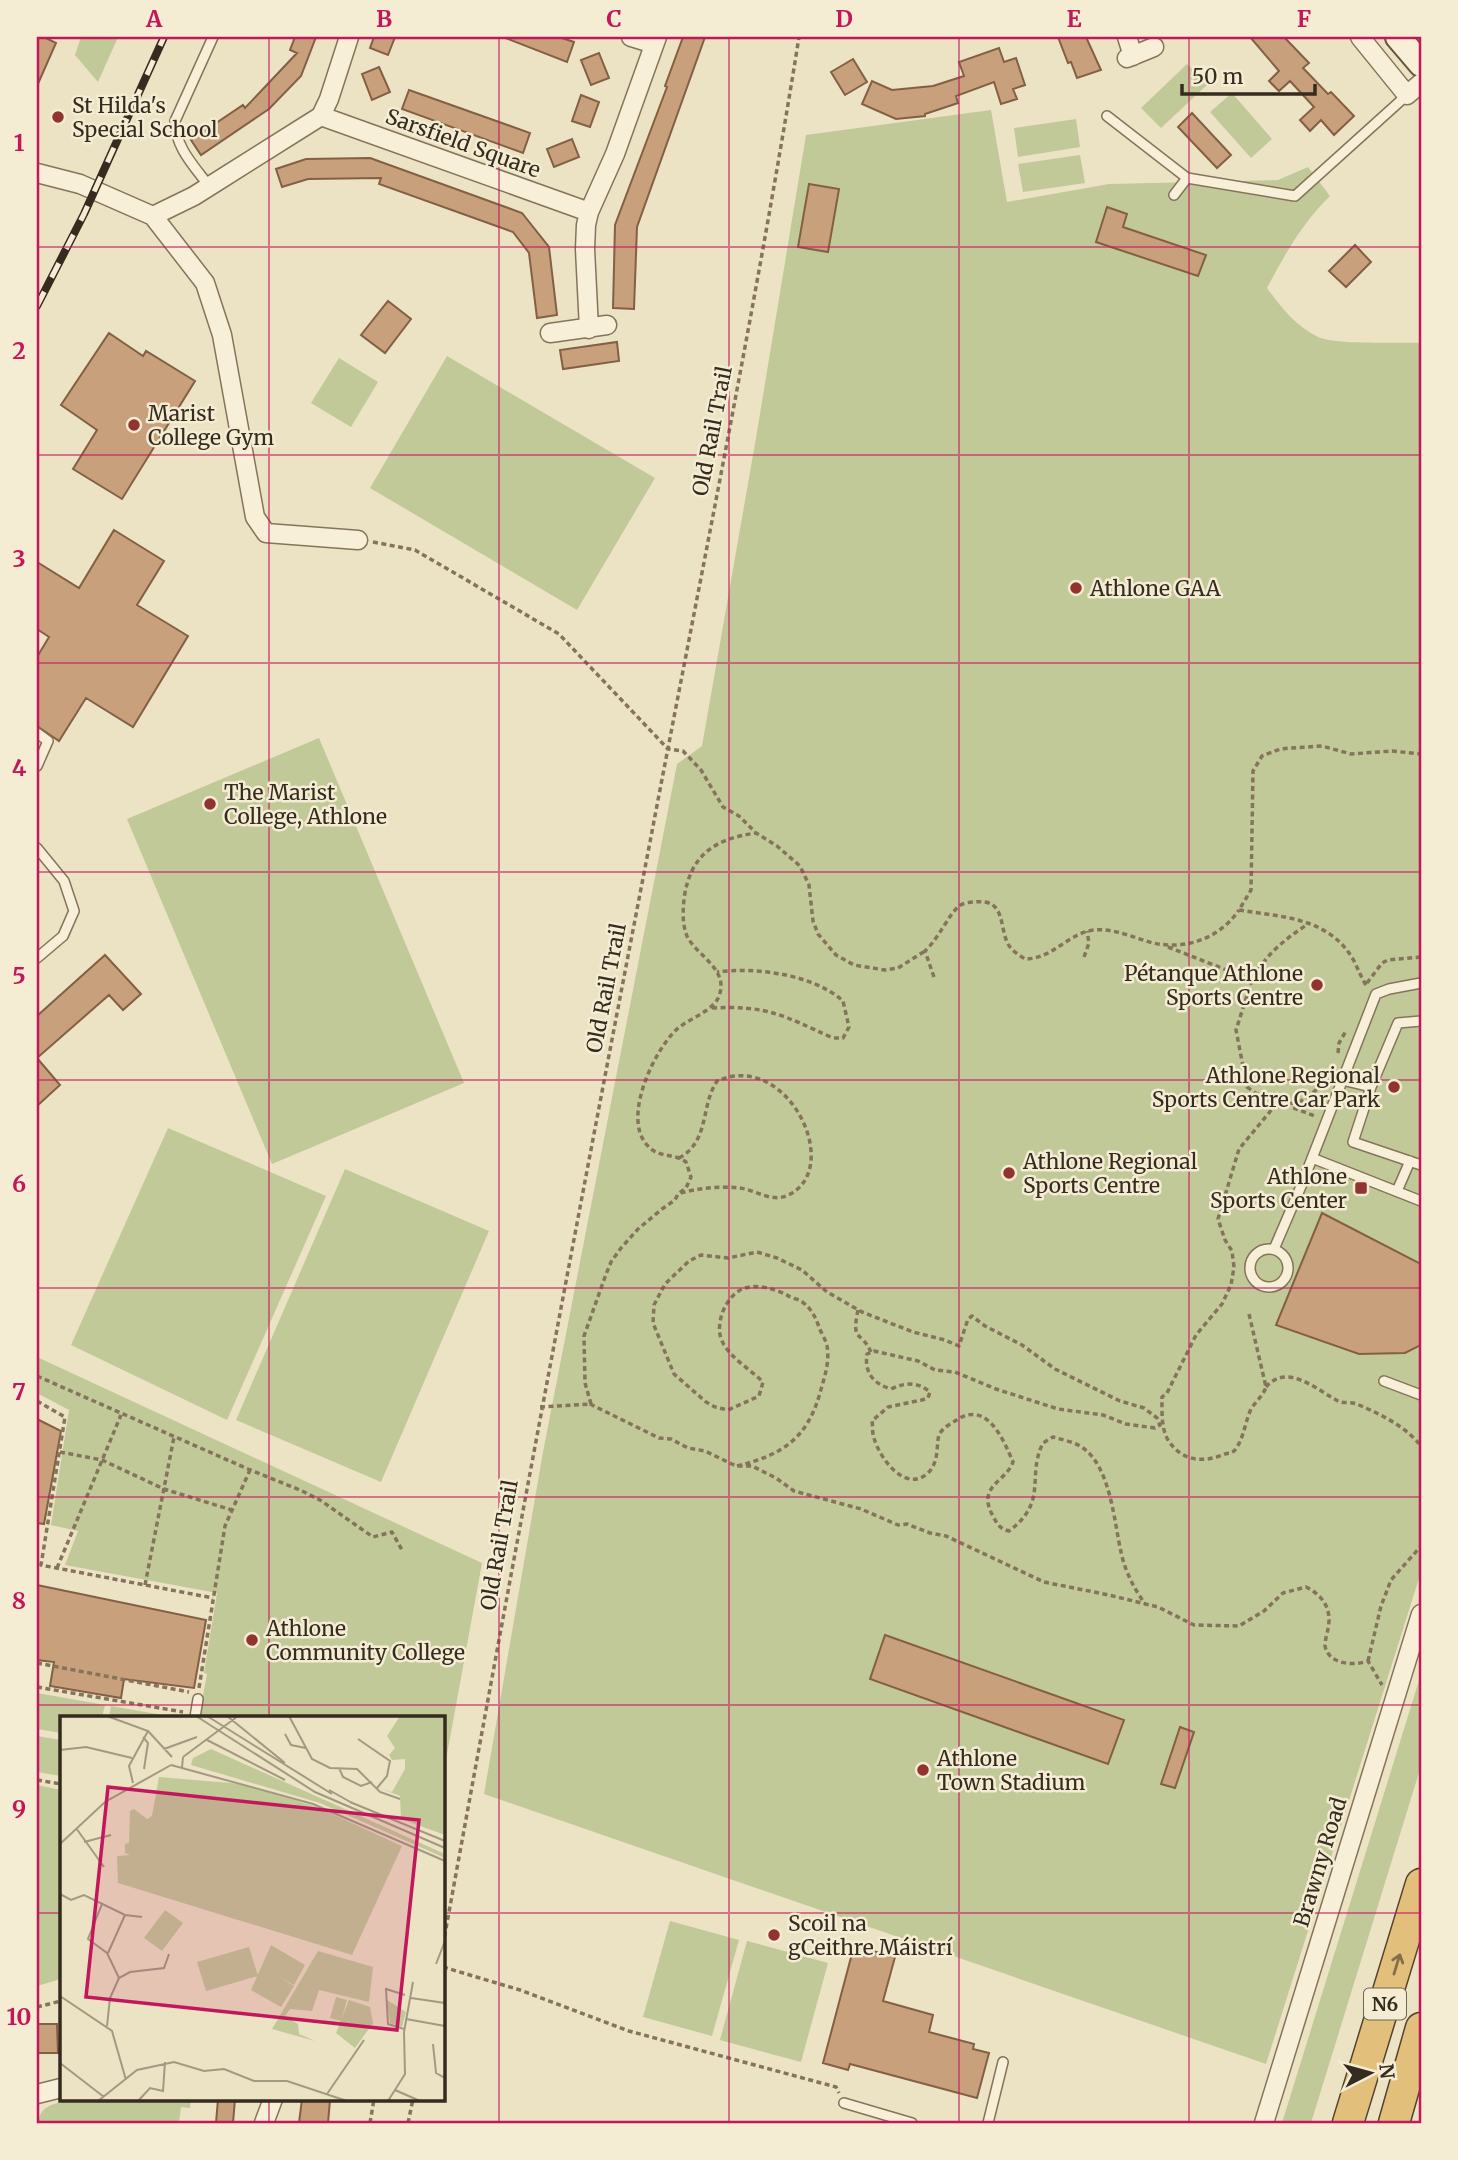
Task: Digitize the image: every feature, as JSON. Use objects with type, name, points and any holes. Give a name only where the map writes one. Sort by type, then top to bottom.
[{"type":"highway","name":"N6","points":[[1348,2123],[1421,1884]]},
{"type":"highway","name":"N6","points":[[1394,2123],[1421,2028]]},
{"type":"main road","points":[[1398,37],[1421,64]]},
{"type":"street","points":[[153,216],[209,186],[321,116],[349,37]]},
{"type":"street","points":[[550,333],[598,327],[584,249],[585,230],[589,212],[615,154],[656,41],[631,37]]},
{"type":"street","points":[[1126,37],[1130,57],[1154,47]]},
{"type":"street","points":[[1360,37],[1407,95],[1421,83]]},
{"type":"street","name":"Sarsfield Square","points":[[321,116],[589,212]]},
{"type":"street","points":[[37,173],[80,184],[153,216],[205,284],[222,335],[255,517],[267,533],[358,540]]},
{"type":"street","name":"Brawny Road","points":[[1264,2123],[1421,1614]]},
{"type":"street","points":[[37,2094],[60,2088]]},
{"type":"street","points":[[264,2123],[273,2100]]},
{"type":"lane","points":[[209,186],[179,145],[175,134],[175,121],[213,37]]},
{"type":"lane","points":[[1107,116],[1187,178],[1296,196],[1407,95]]},
{"type":"lane","points":[[1174,195],[1187,178]]},
{"type":"lane","points":[[37,733],[48,741],[37,766]]},
{"type":"lane","points":[[37,848],[64,881],[74,911],[63,936],[37,958]]},
{"type":"lane","points":[[1274,1248],[1376,994],[1421,983]]},
{"type":"lane","points":[[1421,1021],[1398,1023],[1371,1087],[1353,1142],[1421,1165]]},
{"type":"lane","points":[[1342,1080],[1371,1087]]},
{"type":"lane","points":[[1312,1158],[1421,1201]]},
{"type":"lane","points":[[1397,1191],[1410,1161]]},
{"type":"lane","points":[[1274,1248],[1284,1256],[1287,1263],[1286,1276],[1273,1287],[1260,1285],[1251,1276],[1251,1260],[1260,1250],[1274,1248]]},
{"type":"lane","points":[[1384,1381],[1421,1395]]},
{"type":"lane","points":[[195,1715],[198,1699]]},
{"type":"lane","points":[[988,2123],[1003,2062]]},
{"type":"lane","points":[[844,2103],[912,2123]]},
{"type":"path","name":"Old Rail Trail","points":[[444,1939],[540,1407],[668,749],[763,245],[799,37]]},
{"type":"path","points":[[358,540],[415,550],[559,634],[668,749],[683,751],[701,770],[723,807],[739,816],[756,833],[777,846],[800,866],[808,886],[813,921],[818,934],[836,955],[854,965],[885,970],[898,968],[925,951],[937,939],[958,906],[981,901],[996,908],[1009,946],[1025,958],[1048,955],[1080,933],[1107,930],[1160,944],[1252,980]]},
{"type":"path","points":[[1160,944],[1178,946],[1206,939],[1230,922],[1251,890],[1251,785],[1253,771],[1262,756],[1280,749],[1315,746],[1352,754],[1392,751],[1421,754]]},
{"type":"path","points":[[590,1404],[585,1383],[583,1336],[605,1277],[621,1248],[649,1219],[675,1200],[686,1188],[691,1177],[686,1162],[661,1154],[646,1145],[640,1133],[642,1090],[656,1057],[672,1035],[718,1001],[722,990],[721,978],[685,931],[683,921],[686,889],[692,869],[709,848],[736,836],[756,833]]},
{"type":"path","points":[[1239,910],[1271,913],[1319,927],[1335,937],[1354,961],[1366,985]]},
{"type":"path","points":[[1308,924],[1281,943],[1262,964],[1252,980],[1237,1031],[1247,1087],[1257,1094],[1327,1120]]},
{"type":"path","points":[[1083,957],[1089,943],[1087,931]]},
{"type":"path","points":[[925,951],[934,977]]},
{"type":"path","points":[[1362,993],[1381,963],[1396,958],[1421,957]]},
{"type":"path","points":[[710,1008],[750,1007],[771,1011],[833,1038],[843,1038],[849,1027],[843,1001],[826,989],[807,981],[772,972],[717,972]]},
{"type":"path","points":[[1338,1055],[1339,1043],[1350,1025]]},
{"type":"path","points":[[1249,1314],[1266,1387],[1264,1395],[1252,1408],[1243,1434],[1230,1454],[1210,1460],[1194,1459],[1180,1451],[1166,1436],[1162,1397],[1167,1393],[1196,1335],[1222,1304],[1231,1285],[1234,1267],[1232,1251],[1218,1219],[1236,1156],[1273,1108],[1308,1097],[1334,1065]]},
{"type":"path","points":[[678,1194],[691,1190],[739,1188],[771,1197],[783,1197],[804,1183],[810,1164],[810,1140],[804,1124],[782,1093],[767,1080],[756,1076],[735,1075],[718,1081],[709,1096],[697,1143],[679,1158]]},
{"type":"path","points":[[737,1466],[762,1460],[804,1431],[816,1409],[825,1377],[827,1344],[816,1316],[800,1300],[764,1288],[745,1288],[737,1292],[725,1307],[718,1328],[719,1334],[727,1351],[763,1382],[762,1390],[759,1396],[734,1409],[715,1407],[674,1374],[653,1323],[654,1305],[665,1284],[682,1267],[701,1255],[728,1258],[757,1252],[782,1260],[802,1270],[827,1292],[858,1310],[959,1346],[968,1319],[972,1316],[1022,1345],[1055,1369],[1120,1401],[1144,1408],[1157,1418],[1160,1425],[1143,1428],[1102,1415],[1058,1409],[955,1372],[935,1370],[918,1361],[871,1352]]},
{"type":"path","points":[[858,1310],[855,1328],[858,1338],[871,1352]]},
{"type":"path","points":[[871,1352],[867,1354],[866,1363],[870,1377],[876,1382],[891,1389],[918,1384],[930,1392],[928,1398],[888,1407],[872,1422],[873,1436],[882,1457],[896,1472],[912,1478],[927,1474],[938,1456],[938,1435],[961,1417],[969,1415],[986,1419],[999,1431],[1013,1462],[1010,1469],[993,1486],[988,1501],[994,1518],[1003,1530],[1009,1531],[1020,1523],[1032,1504],[1037,1459],[1043,1443],[1053,1437],[1082,1446],[1102,1476],[1118,1528],[1125,1568],[1137,1594],[1146,1605]]},
{"type":"path","points":[[37,1376],[320,1500],[373,1537],[392,1532],[402,1550]]},
{"type":"path","points":[[1266,1387],[1278,1378],[1294,1377],[1303,1380],[1342,1403],[1357,1404],[1391,1420],[1421,1446]]},
{"type":"path","points":[[37,1401],[65,1417],[41,1565],[213,1598]]},
{"type":"path","points":[[540,1407],[590,1404],[659,1438],[671,1439],[737,1466],[752,1466],[794,1490],[861,1509],[898,1525],[906,1524],[946,1536],[1044,1582],[1158,1608],[1194,1625],[1239,1626],[1264,1611],[1283,1592],[1306,1587],[1320,1596],[1327,1607],[1327,1651],[1336,1660],[1346,1664],[1368,1661]]},
{"type":"path","points":[[57,1568],[122,1414]]},
{"type":"path","points":[[145,1585],[174,1437]]},
{"type":"path","points":[[60,1451],[102,1460],[164,1489],[232,1510]]},
{"type":"path","points":[[37,1663],[198,1694],[225,1526],[250,1470]]},
{"type":"path","points":[[1394,1702],[1368,1661],[1381,1606],[1391,1580],[1421,1546]]},
{"type":"path","points":[[37,1687],[195,1715]]},
{"type":"path","points":[[37,1780],[60,1784]]},
{"type":"path","points":[[444,1967],[520,1990],[629,2031],[836,2087],[844,2103]]},
{"type":"path","points":[[37,2007],[60,2001]]},
{"type":"path","points":[[370,2123],[374,2100]]},
{"type":"path","points":[[408,2123],[413,2100]]},
{"type":"green space","points":[[81,37],[118,37],[98,82],[75,55]]},
{"type":"green space","points":[[1187,64],[1207,85],[1161,128],[1141,108]]},
{"type":"green space","points":[[1232,93],[1272,139],[1251,158],[1210,112]]},
{"type":"green space","points":[[991,110],[1007,202],[1109,184],[1278,180],[1308,167],[1330,196],[1303,228],[1267,288],[1295,322],[1318,337],[1352,342],[1421,343],[1421,1572],[1266,2064],[484,1794],[543,1452],[677,764],[702,746],[806,135]]},
{"type":"green space","points":[[1076,119],[1080,147],[1018,157],[1014,128]]},
{"type":"green space","points":[[1080,155],[1085,183],[1023,192],[1018,164]]},
{"type":"green space","points":[[447,356],[655,478],[577,610],[370,488]]},
{"type":"green space","points":[[339,358],[378,382],[351,427],[311,403]]},
{"type":"green space","points":[[319,738],[464,1083],[272,1164],[127,819]]},
{"type":"green space","points":[[168,1128],[326,1196],[227,1420],[71,1345]]},
{"type":"green space","points":[[345,1169],[489,1231],[381,1482],[236,1420]]},
{"type":"green space","name":"Athlone Community College","points":[[37,1357],[482,1563],[444,1771],[444,1716],[199,1716],[217,1593],[65,1565],[78,1531],[51,1525],[69,1410],[37,1393]]},
{"type":"green space","points":[[1421,1674],[1421,1766],[1311,2123],[1282,2123]]},
{"type":"green space","points":[[37,1693],[105,1705],[102,1716],[60,1716],[60,1733],[37,1729]]},
{"type":"green space","points":[[111,1706],[168,1716],[109,1716]]},
{"type":"green space","points":[[37,1736],[60,1740],[60,1776],[37,1772]]},
{"type":"green space","points":[[37,1785],[60,1790],[60,1979],[37,1986]]},
{"type":"green space","points":[[670,1921],[739,1940],[712,2036],[643,2017]]},
{"type":"green space","points":[[747,1941],[828,1963],[801,2062],[720,2040]]},
{"type":"green space","points":[[71,2100],[191,2100],[190,2108],[181,2107],[179,2123],[38,2123],[43,2111],[57,2103]]},
{"type":"building","points":[[37,37],[44,37],[56,43],[37,86]]},
{"type":"building","points":[[295,37],[316,37],[301,76],[269,109],[201,155],[191,140],[243,105],[245,108],[297,53],[290,50]]},
{"type":"building","points":[[374,37],[395,37],[388,55],[370,48]]},
{"type":"building","points":[[503,37],[559,37],[574,42],[567,62]]},
{"type":"building","points":[[683,37],[705,37],[637,227],[634,309],[613,308],[615,225]]},
{"type":"building","points":[[1058,37],[1086,37],[1101,70],[1077,78]]},
{"type":"building","points":[[1250,37],[1284,37],[1309,63],[1303,68],[1354,116],[1334,135],[1321,120],[1310,131],[1300,120],[1314,107],[1290,81],[1279,91],[1269,81],[1279,71]]},
{"type":"building","points":[[999,48],[1004,62],[1016,58],[1025,85],[1013,89],[1017,99],[1001,104],[994,82],[956,96],[958,103],[925,116],[896,119],[862,104],[872,81],[892,90],[933,86],[964,76],[959,62]]},
{"type":"building","points":[[599,53],[609,78],[591,85],[581,60]]},
{"type":"building","points":[[853,59],[867,82],[845,95],[831,72]]},
{"type":"building","points":[[379,67],[390,92],[372,100],[362,74]]},
{"type":"building","points":[[409,90],[530,133],[523,153],[402,109]]},
{"type":"building","points":[[581,95],[599,102],[590,127],[572,121]]},
{"type":"building","points":[[1192,113],[1231,155],[1217,168],[1178,127]]},
{"type":"building","points":[[572,139],[579,157],[554,167],[547,149]]},
{"type":"building","points":[[370,158],[522,213],[549,247],[557,315],[537,318],[529,253],[513,232],[379,184],[381,178],[308,179],[282,187],[276,169],[306,159]]},
{"type":"building","points":[[809,184],[839,189],[828,252],[798,247]]},
{"type":"building","points":[[1107,207],[1127,214],[1123,227],[1206,255],[1198,276],[1096,242]]},
{"type":"building","points":[[1355,245],[1371,262],[1346,287],[1329,271]]},
{"type":"building","points":[[388,301],[411,319],[385,353],[361,335]]},
{"type":"building","name":"Marist College Gym","points":[[109,333],[143,356],[146,351],[195,381],[122,499],[73,469],[97,430],[61,405]]},
{"type":"building","points":[[617,342],[619,361],[563,369],[560,350]]},
{"type":"building","points":[[114,530],[164,561],[137,605],[188,636],[133,727],[86,698],[59,741],[37,726],[37,657],[49,637],[37,629],[37,562],[79,588]]},
{"type":"building","points":[[105,955],[141,994],[123,1010],[109,995],[37,1058],[37,1016]]},
{"type":"building","points":[[37,1058],[60,1085],[37,1106]]},
{"type":"building","points":[[1322,1213],[1421,1264],[1421,1345],[1405,1353],[1359,1354],[1276,1325]]},
{"type":"building","points":[[37,1419],[61,1431],[44,1524],[37,1523]]},
{"type":"building","points":[[37,1585],[206,1620],[194,1688],[124,1679],[121,1698],[50,1686],[54,1662],[37,1660]]},
{"type":"building","points":[[885,1635],[1124,1720],[1108,1764],[870,1679]]},
{"type":"building","points":[[1180,1727],[1194,1732],[1175,1788],[1161,1784]]},
{"type":"building","points":[[854,1946],[895,1957],[883,2001],[933,2015],[929,2032],[974,2044],[973,2049],[989,2053],[977,2098],[850,2064],[848,2070],[823,2063]]},
{"type":"building","points":[[37,2024],[57,2024],[58,2053],[37,2053]]},
{"type":"building","points":[[218,2100],[235,2100],[233,2123],[216,2123]]},
{"type":"building","points":[[302,2100],[330,2100],[328,2123],[299,2123]]},
{"type":"railway","points":[[37,306],[84,214],[164,37]]},
{"type":"place","name":"St Hilda's Special School","points":[[58,117]]},
{"type":"place","name":"Marist College Gym","points":[[134,425]]},
{"type":"place","name":"Athlone GAA","points":[[1076,588]]},
{"type":"place","name":"The Marist College, Athlone","points":[[210,804]]},
{"type":"place","name":"Pétanque Athlone Sports Centre","points":[[1317,985]]},
{"type":"place","name":"Athlone Regional Sports Centre Car Park","points":[[1394,1087]]},
{"type":"place","name":"Athlone Regional Sports Centre","points":[[1009,1173]]},
{"type":"place","name":"Athlone Sports Center","points":[[1361,1188]]},
{"type":"place","name":"Athlone Community College","points":[[252,1640]]},
{"type":"place","name":"Athlone Town Stadium","points":[[923,1770]]},
{"type":"place","name":"Scoil na gCeithre Máistrí","points":[[774,1935]]}]
